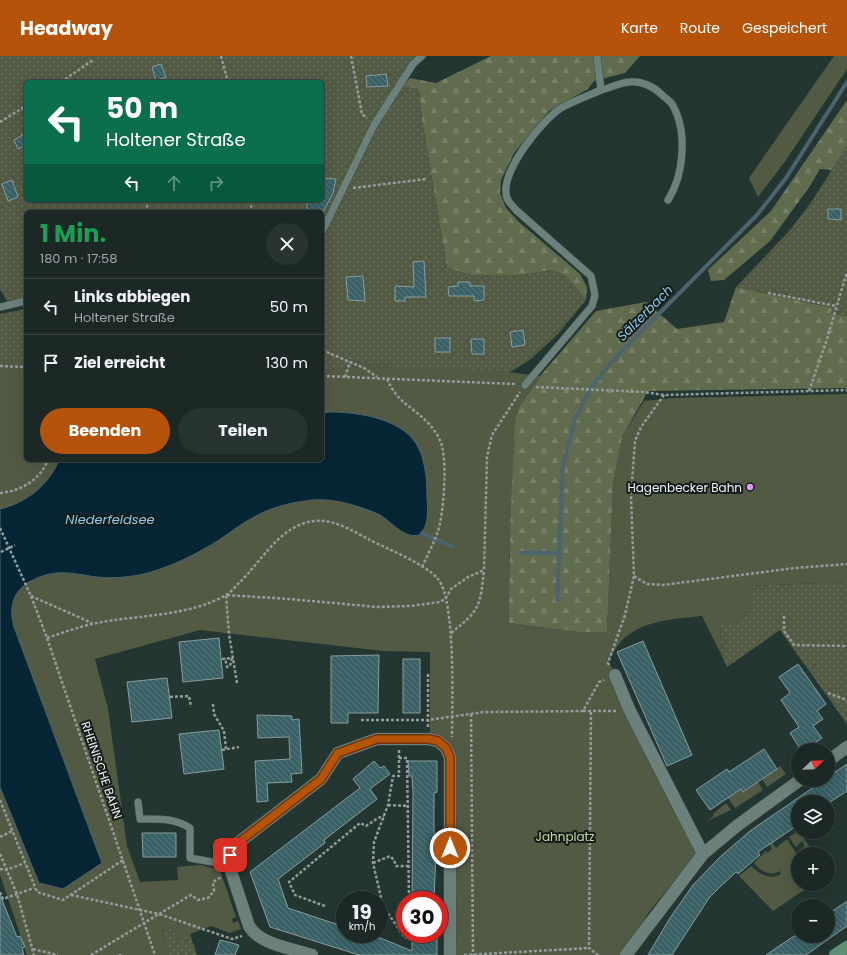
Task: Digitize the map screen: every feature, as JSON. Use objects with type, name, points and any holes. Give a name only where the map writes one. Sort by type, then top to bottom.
[{"type":"main road","points":[[835,955],[847,947]]},
{"type":"street","points":[[615,675],[629,709],[703,854]]},
{"type":"street","points":[[312,955],[262,939],[254,933],[249,926],[230,868],[230,855],[234,846],[321,779],[338,753],[377,739],[428,739],[438,741],[446,748],[450,757],[450,955]]},
{"type":"street","points":[[835,755],[847,747]]},
{"type":"street","points":[[626,955],[703,854],[738,825],[791,787]]},
{"type":"lane","points":[[324,228],[374,125],[413,64],[422,56]]},
{"type":"lane","points":[[597,56],[601,90]]},
{"type":"lane","points":[[525,385],[592,306],[594,289],[591,276],[587,271],[516,210],[506,198],[505,186],[510,172],[523,150],[547,121],[560,109],[601,90],[630,82],[643,83],[656,90],[672,103],[678,119],[683,147],[680,170],[674,191],[668,200]]},
{"type":"lane","points":[[0,305],[24,301]]},
{"type":"lane","points":[[138,802],[140,819],[170,820],[180,822],[190,828],[190,858],[230,868]]},
{"type":"path","points":[[221,56],[227,80]]},
{"type":"path","points":[[351,56],[362,114],[374,125]]},
{"type":"path","points":[[64,80],[93,60]]},
{"type":"path","points":[[0,122],[24,107]]},
{"type":"path","points":[[344,189],[426,180]]},
{"type":"path","points":[[808,391],[826,342],[847,272]]},
{"type":"path","points":[[768,293],[836,306]]},
{"type":"path","points":[[324,351],[364,368],[377,378]]},
{"type":"path","points":[[345,377],[350,362]]},
{"type":"path","points":[[0,366],[24,366]]},
{"type":"path","points":[[324,376],[525,385]]},
{"type":"path","points":[[387,379],[398,398],[431,425],[442,445],[444,473],[441,520],[422,567]]},
{"type":"path","points":[[450,634],[474,612],[480,602],[484,570],[487,457],[492,435],[525,385]]},
{"type":"path","points":[[540,388],[644,392],[664,395],[847,390]]},
{"type":"path","points":[[608,663],[625,615],[634,576],[631,497],[635,441],[641,427],[664,395]]},
{"type":"path","points":[[0,493],[26,485],[37,478],[47,462]]},
{"type":"path","points":[[238,683],[232,658],[226,595],[281,537],[292,529],[313,521],[330,521],[346,527],[422,567],[437,578],[442,584],[446,598],[450,634],[452,739],[446,748]]},
{"type":"path","name":"RHEINISCHE BAHN","points":[[0,528],[31,596],[47,638],[155,955]]},
{"type":"path","points":[[1,552],[15,545]]},
{"type":"path","points":[[634,576],[647,584],[663,585],[795,568],[847,564]]},
{"type":"path","points":[[47,638],[92,624],[178,612],[226,595],[390,608],[435,603],[446,598],[451,589],[468,577],[484,570]]},
{"type":"path","points":[[31,596],[92,624]]},
{"type":"path","points":[[784,616],[784,631],[794,645],[847,646]]},
{"type":"path","points":[[232,658],[230,666],[227,667],[223,659],[232,658]]},
{"type":"path","points":[[428,674],[428,739]]},
{"type":"path","points":[[583,711],[599,682],[615,675]]},
{"type":"path","points":[[828,693],[847,700]]},
{"type":"path","points":[[170,697],[189,696],[191,706]]},
{"type":"path","points":[[213,704],[214,714],[224,731],[226,749]]},
{"type":"path","points":[[361,720],[428,720],[484,712],[591,712],[619,711],[629,709]]},
{"type":"path","points":[[589,948],[591,712]]},
{"type":"path","points":[[471,714],[473,955]]},
{"type":"path","points":[[396,925],[383,906],[373,863],[374,842],[385,816],[393,776],[399,776],[399,740]]},
{"type":"path","points":[[222,750],[239,747]]},
{"type":"path","points":[[399,758],[407,758],[409,806],[409,891]]},
{"type":"path","points":[[0,800],[34,888],[37,892],[63,900],[123,860]]},
{"type":"path","points":[[388,805],[409,806]]},
{"type":"path","points":[[325,906],[295,895],[289,882],[360,823],[366,826],[378,818],[385,816]]},
{"type":"path","points":[[0,837],[12,831]]},
{"type":"path","points":[[0,854],[17,894],[34,955]]},
{"type":"path","points":[[373,863],[390,856],[394,860],[396,866],[409,866]]},
{"type":"path","points":[[0,869],[6,870],[25,863]]},
{"type":"path","points":[[91,955],[191,895],[198,900],[208,898],[214,891],[213,882],[230,868]]},
{"type":"path","points":[[0,892],[3,899],[34,888]]},
{"type":"path","points":[[70,895],[159,914],[232,939],[254,933]]},
{"type":"path","points":[[464,955],[589,948],[598,955]]},
{"type":"path","points":[[33,950],[58,955]]},
{"type":"green space","points":[[0,56],[420,56],[391,93],[403,86],[419,90],[422,120],[447,268],[471,275],[524,275],[551,270],[566,276],[586,300],[558,334],[531,359],[510,372],[375,366],[352,360],[345,370],[324,369],[324,210],[24,210],[24,299],[7,301],[0,289]]},
{"type":"green space","points":[[491,56],[640,56],[625,73],[594,81],[588,89],[549,111],[514,153],[501,180],[500,193],[506,208],[519,222],[580,274],[587,287],[586,300],[566,276],[551,270],[524,275],[471,275],[447,268],[422,120],[419,90],[403,86],[410,78],[436,83]]},
{"type":"green space","points":[[834,56],[847,56],[847,69],[786,160],[758,197],[749,178]]},
{"type":"green space","points":[[847,100],[847,146],[832,170],[820,169],[810,186],[770,241],[724,280],[711,281],[708,270],[771,211]]},
{"type":"green space","points":[[847,146],[847,316],[831,314],[832,308],[736,287],[791,229],[812,201]]},
{"type":"green space","points":[[736,287],[833,308],[831,314],[847,316],[847,388],[648,391],[622,437],[613,484],[607,632],[579,632],[509,623],[515,420],[520,406],[540,376],[596,311],[646,302],[677,329],[724,322]]},
{"type":"green space","points":[[24,309],[24,359],[0,359],[0,314]]},
{"type":"green space","name":"Jahnplatz","points":[[0,359],[24,359],[24,462],[324,462],[324,369],[345,370],[352,360],[375,366],[484,369],[540,376],[534,389],[517,412],[509,561],[509,623],[579,632],[607,631],[613,484],[622,437],[644,401],[672,398],[847,394],[847,582],[750,586],[750,611],[734,623],[720,625],[722,656],[702,616],[674,619],[647,625],[635,630],[616,648],[609,662],[699,851],[649,912],[623,955],[452,955],[451,757],[430,738],[430,652],[383,651],[200,630],[95,659],[108,709],[127,846],[140,882],[178,880],[177,867],[200,865],[220,870],[236,917],[232,919],[233,923],[238,921],[241,929],[230,933],[211,926],[178,939],[173,927],[162,931],[170,955],[27,955],[0,875]]},
{"type":"green space","points":[[847,582],[847,724],[780,630],[727,667],[722,656],[720,624],[734,623],[750,611],[750,586]]},
{"type":"green space","points":[[780,766],[786,774],[767,787],[762,779]]},
{"type":"green space","points":[[758,782],[763,790],[735,808],[728,798],[741,789],[744,792]]},
{"type":"green space","points":[[726,803],[731,810],[705,822],[714,816],[713,814]]},
{"type":"green space","points":[[791,836],[791,839],[804,839],[810,847],[804,847],[805,846],[802,841],[796,847],[789,837]]},
{"type":"green space","points":[[787,839],[792,847],[791,891],[803,891],[773,911],[739,876],[751,866],[765,876],[773,877],[781,874],[780,871],[776,873],[766,872],[754,863],[766,851],[767,853],[772,849],[770,844],[772,843],[776,848]]},
{"type":"green space","points":[[173,927],[178,939],[190,934],[197,955],[170,955],[162,931]]},
{"type":"water","name":"Niederfeldsee","points":[[342,412],[380,419],[393,424],[413,439],[419,449],[423,461],[427,486],[427,518],[425,528],[419,535],[408,535],[380,515],[355,506],[338,501],[312,500],[285,505],[266,511],[244,523],[202,550],[175,563],[148,573],[135,576],[102,578],[70,573],[55,573],[29,582],[23,586],[15,596],[12,607],[14,627],[102,863],[63,889],[39,883],[0,787],[0,509],[19,502],[36,492],[55,469],[58,462],[324,462],[324,413]]},
{"type":"building","points":[[161,64],[166,77],[156,80],[152,67]]},
{"type":"building","points":[[386,74],[388,86],[367,87],[366,76]]},
{"type":"building","points":[[24,134],[24,146],[18,149],[14,140]]},
{"type":"building","points":[[324,178],[336,179],[333,193],[324,210],[307,210],[307,202],[324,202]]},
{"type":"building","points":[[12,180],[18,197],[8,201],[2,184]]},
{"type":"building","points":[[828,209],[841,209],[841,220],[828,219]]},
{"type":"building","points":[[424,261],[426,297],[405,297],[405,301],[395,301],[395,286],[414,287],[413,262]]},
{"type":"building","points":[[363,276],[365,301],[348,300],[346,277]]},
{"type":"building","points":[[458,282],[470,282],[470,286],[484,286],[484,300],[474,301],[474,296],[449,296],[448,287],[458,286]]},
{"type":"building","points":[[523,330],[525,345],[512,347],[510,332]]},
{"type":"building","points":[[435,338],[450,338],[450,352],[435,352]]},
{"type":"building","points":[[471,339],[484,339],[484,354],[472,354]]},
{"type":"building","points":[[219,638],[223,678],[183,682],[179,642]]},
{"type":"building","points":[[643,641],[692,755],[667,766],[617,652]]},
{"type":"building","points":[[379,655],[378,713],[348,713],[348,723],[331,723],[331,656]]},
{"type":"building","points":[[403,659],[420,659],[420,713],[403,713]]},
{"type":"building","points":[[798,664],[826,704],[817,711],[823,719],[813,726],[822,738],[815,743],[796,743],[790,733],[799,727],[781,700],[790,693],[779,677]]},
{"type":"building","points":[[167,678],[172,718],[132,722],[127,682]]},
{"type":"building","points":[[257,715],[292,716],[292,720],[299,719],[302,773],[291,774],[292,782],[267,783],[268,801],[257,802],[255,761],[290,759],[289,737],[258,738]]},
{"type":"building","points":[[219,730],[224,769],[184,774],[179,734]]},
{"type":"building","points":[[764,749],[777,769],[743,792],[741,789],[710,810],[696,790],[727,769],[729,772]]},
{"type":"building","points":[[374,761],[380,768],[384,766],[390,774],[370,789],[377,799],[324,840],[325,843],[278,879],[288,908],[336,924],[336,943],[388,943],[388,941],[412,951],[412,943],[437,943],[437,955],[359,955],[270,927],[250,872],[360,788],[353,779]]},
{"type":"building","points":[[408,761],[437,761],[437,792],[434,793],[434,851],[436,851],[434,891],[412,891],[413,792],[412,776],[409,776]]},
{"type":"building","points":[[847,764],[847,791],[835,799],[835,795],[802,795],[814,787],[835,787],[835,772]]},
{"type":"building","points":[[791,803],[791,830],[758,852],[760,855],[738,874],[736,872],[709,898],[672,955],[648,955],[670,918],[693,885],[720,857],[750,831]]},
{"type":"building","points":[[142,833],[176,833],[176,857],[143,857]]},
{"type":"building","points":[[0,895],[17,937],[20,936],[25,947],[22,948],[24,955],[0,955]]},
{"type":"building","points":[[847,901],[847,926],[835,934],[835,909]]},
{"type":"building","points":[[791,938],[791,943],[823,943],[806,955],[766,955]]},
{"type":"building","points":[[220,940],[239,945],[235,955],[215,955]]},
{"type":"waterway","name":"Sälzerbach","points":[[557,600],[563,466],[575,419],[590,389],[615,358],[757,215],[786,178],[847,82]]},
{"type":"waterway","points":[[422,533],[453,547]]},
{"type":"waterway","points":[[521,553],[560,553]]},
{"type":"place","name":"Hagenbecker Bahn","points":[[750,487]]},
{"type":"route","points":[[230,855],[234,846],[321,779],[338,753],[377,739],[428,739],[438,741],[446,748],[450,757],[450,848]]}]
